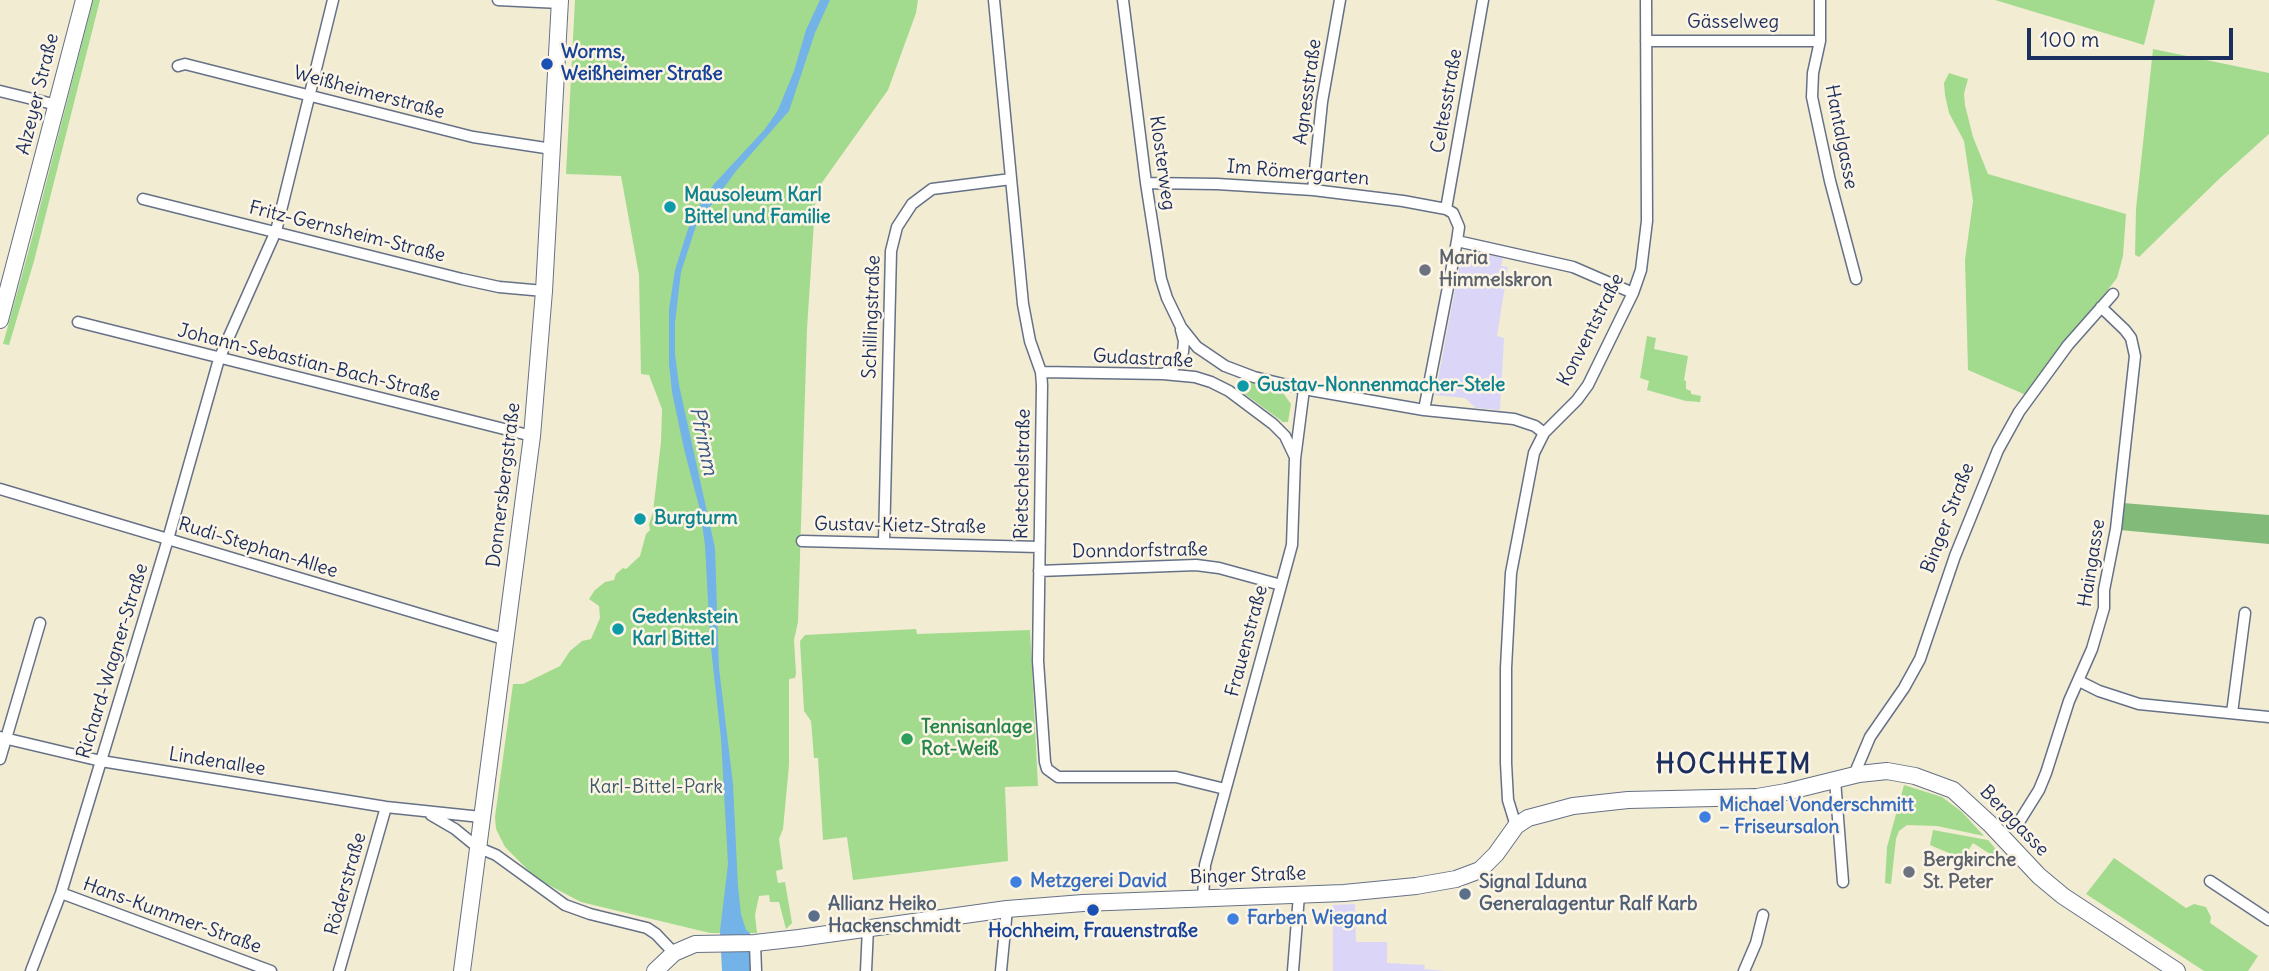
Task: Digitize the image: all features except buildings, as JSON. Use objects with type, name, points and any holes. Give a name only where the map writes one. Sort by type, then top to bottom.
[{"type":"street","name":"Alzeyer Straße","points":[[0,320],[84,0]]},
{"type":"street","name":"Richard-Wagner-Straße","points":[[31,971],[61,893],[168,539],[219,359],[276,231],[333,0]]},
{"type":"street","points":[[498,0],[560,1]]},
{"type":"street","name":"Rietschelstraße","points":[[994,0],[1023,304],[1030,341],[1041,372],[1038,661],[1047,769],[1058,777],[1066,778],[1176,777],[1225,789]]},
{"type":"street","name":"Klosterweg","points":[[1123,0],[1161,279],[1181,327],[1197,347],[1224,366],[1243,374],[1304,389],[1424,410],[1514,419],[1535,426],[1544,433]]},
{"type":"street","name":"Agnesstraße","points":[[1313,190],[1320,115],[1340,0]]},
{"type":"street","name":"Celtesstraße","points":[[1446,209],[1483,0]]},
{"type":"street","name":"Konventstraße","points":[[1516,826],[1508,800],[1506,763],[1506,668],[1511,573],[1530,464],[1544,433],[1588,385],[1633,293],[1643,258],[1647,220],[1646,0]]},
{"type":"street","name":"Hantalgasse","points":[[1821,0],[1820,41],[1811,85],[1830,181],[1856,279]]},
{"type":"street","name":"Donnersbergstraße","points":[[462,971],[532,436],[544,291],[560,1]]},
{"type":"street","name":"Gässelweg","points":[[1646,41],[1820,41]]},
{"type":"street","name":"Weißheimerstraße","points":[[178,66],[185,64],[473,137],[552,149]]},
{"type":"street","points":[[0,91],[57,105]]},
{"type":"street","name":"Schillingstraße","points":[[884,542],[891,251],[897,227],[912,204],[932,189],[1011,179]]},
{"type":"street","name":"Im Römergarten","points":[[1146,183],[1313,190],[1446,209]]},
{"type":"street","name":"Fritz-Gernsheim-Straße","points":[[143,199],[462,279],[499,287],[544,291]]},
{"type":"street","points":[[1424,410],[1457,241],[1457,219],[1446,209]]},
{"type":"street","points":[[1457,241],[1573,267],[1633,293]]},
{"type":"street","name":"Binger Straße","points":[[1854,775],[1870,737],[1904,688],[1920,659],[1955,556],[1998,450],[2019,412],[2068,345],[2113,294]]},
{"type":"street","name":"Haingasse","points":[[2019,822],[2039,790],[2066,710],[2092,649],[2104,608],[2104,590],[2116,528],[2136,356],[2131,338],[2101,307]]},
{"type":"street","name":"Johann-Sebastian-Bach-Straße","points":[[78,322],[532,436]]},
{"type":"street","points":[[1163,374],[1173,368],[1183,352],[1181,327]]},
{"type":"street","name":"Gudastraße","points":[[1041,372],[1195,377],[1229,391],[1273,424],[1285,436],[1295,459]]},
{"type":"street","name":"Frauenstraße","points":[[1202,898],[1205,865],[1292,545],[1295,459],[1304,389]]},
{"type":"street","name":"Rudi-Stephan-Allee","points":[[0,489],[507,640]]},
{"type":"street","name":"Gustav-Kietz-Straße","points":[[802,541],[1039,547]]},
{"type":"street","name":"Donndorfstraße","points":[[1039,571],[1196,565],[1219,568],[1281,585]]},
{"type":"street","points":[[2232,713],[2245,613]]},
{"type":"street","points":[[0,759],[3,738],[40,623]]},
{"type":"street","points":[[2079,681],[2099,691],[2139,704],[2269,717]]},
{"type":"street","name":"Lindenallee","points":[[3,738],[101,761],[386,807],[481,817]]},
{"type":"street","name":"Berggasse","points":[[1516,826],[1528,818],[1601,802],[1737,798],[1798,790],[1854,775],[1896,772],[1930,780],[1953,790],[1985,819],[2031,869],[2063,896],[2177,971]]},
{"type":"street","points":[[1835,780],[1843,882]]},
{"type":"street","name":"Röderstraße","points":[[339,971],[386,807]]},
{"type":"street","name":"Lindenallee","points":[[424,812],[442,820],[477,847],[496,855],[565,905],[647,928],[674,953]]},
{"type":"street","name":"Binger Straße","points":[[674,953],[695,944],[754,943],[1007,909],[1083,903],[1299,895],[1416,886],[1474,873],[1491,860],[1516,826]]},
{"type":"street","points":[[2210,881],[2269,920]]},
{"type":"street","name":"Hans-Kummer-Straße","points":[[61,893],[271,971]]},
{"type":"street","points":[[1293,971],[1299,895]]},
{"type":"street","points":[[1001,971],[1007,909]]},
{"type":"street","points":[[1744,971],[1756,943],[1763,915]]},
{"type":"street","points":[[866,971],[868,928]]},
{"type":"street","points":[[754,943],[756,971]]},
{"type":"street","points":[[655,971],[674,953]]},
{"type":"shaded area","points":[[1490,255],[1503,258],[1501,266],[1508,267],[1497,336],[1504,338],[1500,410],[1476,408],[1465,398],[1435,395],[1459,268]]},
{"type":"shaded area","points":[[1355,904],[1356,942],[1387,942],[1387,963],[1425,965],[1424,969],[1445,971],[1333,971],[1333,905]]},
{"type":"green space","points":[[93,0],[100,0],[34,261],[9,345],[3,344],[31,242]]},
{"type":"green space","name":"Karl-Bittel-Park","points":[[575,0],[918,0],[916,13],[888,90],[816,191],[807,329],[798,622],[794,640],[796,673],[795,678],[789,679],[789,765],[783,829],[779,839],[783,869],[776,871],[778,883],[785,882],[792,923],[786,929],[779,902],[770,902],[769,895],[759,896],[755,915],[757,933],[710,933],[581,902],[539,880],[505,847],[496,829],[495,817],[513,684],[523,684],[560,666],[570,651],[582,641],[591,639],[600,618],[599,606],[589,599],[595,590],[605,582],[614,580],[616,574],[640,556],[646,534],[650,530],[661,442],[662,409],[649,375],[641,374],[639,275],[621,176],[566,174]]},
{"type":"green space","points":[[1995,0],[2155,0],[2144,45]]},
{"type":"green space","points":[[2153,49],[2269,73],[2269,134],[2139,257],[2135,255],[2136,209]]},
{"type":"green space","points":[[1949,73],[1968,79],[1964,94],[1965,105],[1973,137],[1988,174],[2126,214],[2123,256],[2117,278],[2026,395],[1968,370],[1965,260],[1973,201],[1964,141],[1949,113],[1945,95],[1944,83]]},
{"type":"green space","points":[[1647,336],[1656,338],[1654,349],[1688,356],[1684,380],[1686,389],[1691,391],[1691,394],[1701,396],[1700,402],[1686,401],[1647,390],[1649,381],[1640,378]]},
{"type":"green space","points":[[1243,380],[1283,393],[1291,404],[1288,422],[1283,422],[1238,389]]},
{"type":"green space","points":[[2123,503],[2269,515],[2269,544],[2120,530]]},
{"type":"green space","name":"Tennisanlage Rot-Weiß","points":[[916,629],[917,634],[1030,630],[1038,786],[1005,787],[1008,861],[853,880],[847,837],[823,840],[818,758],[814,758],[811,721],[804,711],[800,641],[805,635]]},
{"type":"green space","points":[[1904,785],[1942,797],[1962,812],[1984,836],[1937,826],[1907,825],[1899,831],[1896,839],[1891,884],[1885,883],[1887,847]]},
{"type":"green space","points":[[1933,830],[1988,840],[2012,868],[1973,843],[1963,859],[1930,845]]},
{"type":"green space","points":[[2114,858],[2186,908],[2194,904],[2206,907],[2211,917],[2210,923],[2258,956],[2248,971],[2204,971],[2086,894]]},
{"type":"water","points":[[820,0],[830,0],[815,33],[789,111],[736,171],[696,226],[681,272],[675,323],[679,385],[715,548],[719,668],[733,784],[738,887],[741,914],[746,930],[750,933],[750,971],[722,971],[720,931],[728,864],[721,739],[710,639],[705,545],[700,510],[672,392],[669,309],[675,270],[688,229],[703,199],[715,183],[765,129],[778,110],[794,71],[806,30]]},
{"type":"place","name":"Worms, Weißheimer Straße","points":[[547,64]]},
{"type":"place","name":"Mausoleum Karl Bittel und Familie","points":[[670,207]]},
{"type":"place","name":"Maria Himmelskron","points":[[1425,270]]},
{"type":"place","name":"Gustav-Nonnenmacher-Stele","points":[[1243,386]]},
{"type":"place","name":"Burgturm","points":[[640,519]]},
{"type":"place","name":"Gedenkstein Karl Bittel","points":[[618,629]]},
{"type":"place","name":"Tennisanlage Rot-Weiß","points":[[907,739]]},
{"type":"place","name":"Michael Vonderschmitt – Friseursalon","points":[[1705,817]]},
{"type":"place","name":"Bergkirche St. Peter","points":[[1909,872]]},
{"type":"place","name":"Metzgerei David","points":[[1016,882]]},
{"type":"place","name":"Signal Iduna Generalagentur Ralf Karb","points":[[1465,894]]},
{"type":"place","name":"Hochheim, Frauenstraße","points":[[1093,910]]},
{"type":"place","name":"Allianz Heiko Hackenschmidt","points":[[814,916]]},
{"type":"place","name":"Farben Wiegand","points":[[1233,919]]},
{"type":"district","name":"HOCHHEIM","points":[[1734,766]]},
{"type":"water label","name":"Pfrimm","points":[[703,441]]}]
